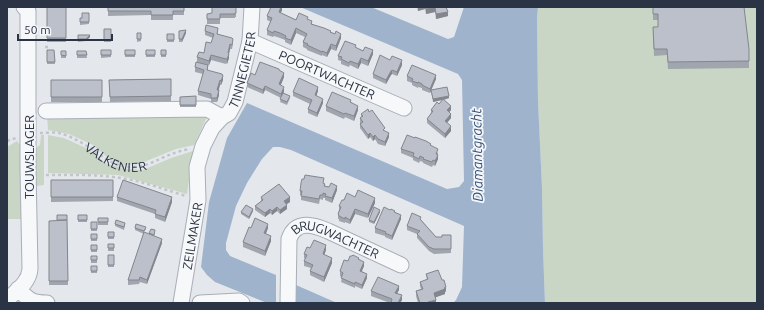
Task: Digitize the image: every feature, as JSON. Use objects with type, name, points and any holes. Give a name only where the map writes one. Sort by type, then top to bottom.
[{"type":"street","name":"TOUWSLAGER","points":[[7,300],[28,279],[30,274],[28,11],[24,7]]},
{"type":"street","name":"TINNEGIETER","points":[[197,167],[202,146],[212,128],[222,117],[229,113],[235,102],[250,41],[252,7]]},
{"type":"street","name":"POORTWACHTER","points":[[250,41],[404,108]]},
{"type":"street","points":[[46,111],[207,109],[222,117]]},
{"type":"street","name":"ZEILMAKER","points":[[181,303],[198,200],[197,167]]},
{"type":"street","name":"BRUGWACHTER","points":[[288,303],[289,239],[293,230],[304,225],[316,226],[401,265]]},
{"type":"street","points":[[18,289],[31,301],[47,303]]},
{"type":"street","points":[[200,303],[239,301],[242,303]]},
{"type":"path","name":"VALKENIER","points":[[29,136],[40,133],[59,133],[75,139],[103,158],[114,163],[134,167],[148,164],[178,152],[202,146]]},
{"type":"path","name":"VALKENIER","points":[[46,175],[92,175],[127,179],[198,200]]},
{"type":"green space","points":[[538,7],[757,7],[757,303],[545,303],[538,101]]},
{"type":"green space","points":[[47,115],[206,115],[207,117],[194,145],[176,149],[139,164],[121,165],[107,157],[93,145],[69,134],[48,130]]},
{"type":"green space","points":[[41,135],[44,135],[44,185],[35,186],[35,149],[40,145]]},
{"type":"green space","points":[[48,135],[64,138],[86,148],[107,164],[127,169],[143,170],[171,158],[193,151],[187,194],[118,175],[48,173]]},
{"type":"green space","points":[[17,141],[23,149],[23,219],[7,219],[7,147]]},
{"type":"water","name":"Diamantgracht","points":[[300,7],[371,7],[448,39],[454,37],[464,7],[538,7],[538,101],[545,303],[453,303],[462,287],[464,226],[291,150],[280,147],[273,147],[262,159],[247,183],[236,206],[226,243],[226,250],[230,256],[276,275],[276,303],[267,303],[215,282],[207,275],[201,267],[209,202],[227,138],[247,103],[447,189],[459,187],[464,181],[462,80],[458,74]]},
{"type":"water","points":[[296,285],[337,303],[296,303]]},
{"type":"building","points":[[47,7],[66,7],[66,38],[47,38]]},
{"type":"building","points":[[108,7],[184,7],[184,11],[173,11],[173,15],[151,15],[151,11],[108,11]]},
{"type":"building","points":[[212,7],[236,7],[236,13],[220,14],[220,19],[207,19],[207,14],[212,13]]},
{"type":"building","points":[[271,7],[281,7],[279,12],[296,20],[299,13],[308,17],[307,19],[312,21],[311,24],[324,28],[335,34],[336,31],[341,34],[336,46],[331,44],[327,53],[322,52],[303,42],[307,34],[296,28],[291,40],[285,38],[286,36],[280,33],[274,31],[273,33],[267,30],[272,18],[267,16]]},
{"type":"building","points":[[435,7],[446,7],[448,12],[436,14]]},
{"type":"building","points":[[653,7],[744,7],[749,61],[668,62],[667,49],[654,49],[653,27],[658,27],[658,14],[653,14]]},
{"type":"building","points":[[82,13],[89,13],[89,22],[80,22]]},
{"type":"building","points":[[206,25],[218,28],[217,34],[233,39],[232,45],[230,44],[227,59],[211,55],[209,61],[197,57],[199,52],[204,53],[206,42],[211,43],[214,34],[205,31]]},
{"type":"building","points":[[104,29],[111,29],[111,40],[104,40]]},
{"type":"building","points":[[186,30],[182,39],[179,39],[179,31]]},
{"type":"building","points":[[137,33],[141,33],[141,39],[137,39]]},
{"type":"building","points":[[167,34],[174,34],[174,40],[167,40]]},
{"type":"building","points":[[78,35],[90,35],[86,39],[78,39]]},
{"type":"building","points":[[345,41],[356,45],[355,47],[363,51],[365,47],[373,50],[368,61],[361,58],[358,64],[350,61],[349,63],[341,59],[342,57],[338,56]]},
{"type":"building","points":[[47,50],[54,50],[55,62],[47,62]]},
{"type":"building","points":[[101,50],[111,50],[111,55],[101,55]]},
{"type":"building","points":[[125,50],[135,50],[135,55],[125,55]]},
{"type":"building","points":[[146,50],[155,50],[155,55],[146,55]]},
{"type":"building","points":[[161,50],[166,50],[166,55],[161,55]]},
{"type":"building","points":[[61,51],[66,51],[66,56],[61,55]]},
{"type":"building","points":[[77,51],[86,51],[87,55],[77,55]]},
{"type":"building","points":[[380,55],[390,60],[392,56],[402,60],[397,72],[392,70],[386,80],[373,74]]},
{"type":"building","points":[[196,62],[208,65],[207,70],[222,74],[223,76],[217,90],[219,90],[217,98],[211,98],[211,94],[198,91],[204,70],[195,67]]},
{"type":"building","points":[[260,62],[279,69],[284,73],[279,84],[284,87],[281,94],[265,86],[263,90],[247,83],[251,73],[255,75]]},
{"type":"building","points":[[412,65],[436,75],[430,89],[418,82],[412,81],[413,79],[407,76]]},
{"type":"building","points":[[299,78],[318,87],[315,95],[323,99],[317,113],[308,109],[312,100],[293,92]]},
{"type":"building","points":[[171,79],[171,96],[110,97],[109,80]]},
{"type":"building","points":[[51,80],[102,80],[102,97],[51,97]]},
{"type":"building","points":[[447,87],[449,96],[433,99],[431,90]]},
{"type":"building","points":[[332,92],[351,100],[350,102],[358,106],[354,116],[344,114],[326,106]]},
{"type":"building","points":[[283,93],[290,96],[287,102],[280,99]]},
{"type":"building","points":[[196,96],[196,105],[180,105],[180,97]]},
{"type":"building","points":[[443,99],[451,106],[447,110],[451,114],[445,121],[451,126],[445,134],[427,119],[437,102],[439,104]]},
{"type":"building","points":[[368,109],[369,112],[372,110],[385,128],[383,130],[389,133],[385,142],[378,139],[375,135],[373,137],[370,133],[368,135],[360,124],[363,122],[360,118],[363,116],[361,114]]},
{"type":"building","points":[[407,135],[426,141],[438,149],[436,154],[438,155],[435,161],[433,160],[432,162],[423,159],[424,158],[420,156],[419,159],[413,156],[414,153],[401,149]]},
{"type":"building","points":[[305,175],[324,178],[324,186],[329,187],[331,183],[337,186],[332,198],[325,196],[326,194],[323,193],[323,195],[320,195],[319,199],[301,196],[301,183]]},
{"type":"building","points":[[51,180],[113,180],[113,197],[51,197]]},
{"type":"building","points":[[123,180],[172,197],[165,217],[155,214],[156,210],[117,197]]},
{"type":"building","points":[[279,184],[290,197],[284,201],[287,205],[280,210],[277,207],[272,211],[270,209],[265,213],[255,206],[263,200],[261,197]]},
{"type":"building","points":[[358,190],[375,198],[368,214],[355,209],[350,220],[339,216],[338,214],[341,207],[339,206],[347,193],[355,197]]},
{"type":"building","points":[[246,205],[253,209],[249,217],[241,212]]},
{"type":"building","points":[[374,207],[380,210],[374,222],[369,220]]},
{"type":"building","points":[[384,207],[401,215],[392,236],[375,228]]},
{"type":"building","points":[[412,213],[421,217],[420,219],[436,237],[451,235],[451,249],[434,249],[429,247],[417,234],[420,231],[407,226]]},
{"type":"building","points":[[57,215],[67,215],[67,220],[57,220]]},
{"type":"building","points":[[78,215],[87,215],[87,220],[78,220]]},
{"type":"building","points":[[98,218],[108,218],[108,222],[98,222]]},
{"type":"building","points":[[255,218],[268,224],[264,233],[271,236],[265,251],[243,242],[249,227],[251,228]]},
{"type":"building","points":[[67,220],[68,281],[49,281],[49,221]]},
{"type":"building","points":[[116,220],[125,223],[124,227],[115,224]]},
{"type":"building","points":[[91,222],[97,222],[97,229],[91,229]]},
{"type":"building","points":[[136,224],[146,227],[144,231],[135,228]]},
{"type":"building","points":[[151,229],[155,230],[154,235],[149,233]]},
{"type":"building","points":[[108,232],[114,232],[114,237],[108,237]]},
{"type":"building","points":[[144,232],[162,239],[147,280],[140,277],[139,280],[128,280]]},
{"type":"building","points":[[91,234],[97,234],[97,239],[91,239]]},
{"type":"building","points":[[314,240],[326,245],[323,254],[332,258],[324,277],[310,271],[313,265],[304,261],[307,255],[304,254],[307,247],[310,248]]},
{"type":"building","points":[[108,244],[114,244],[114,248],[108,248]]},
{"type":"building","points":[[91,245],[97,245],[97,250],[91,250]]},
{"type":"building","points":[[108,255],[114,255],[114,265],[108,265]]},
{"type":"building","points":[[353,255],[364,262],[360,271],[367,274],[362,285],[355,282],[355,284],[341,278],[343,273],[340,271],[344,260],[348,261],[350,256]]},
{"type":"building","points":[[91,256],[97,256],[97,260],[91,260]]},
{"type":"building","points":[[91,266],[97,266],[97,271],[91,271]]},
{"type":"building","points":[[438,270],[442,280],[444,280],[446,287],[444,288],[445,289],[434,293],[436,300],[428,302],[429,303],[420,303],[416,291],[423,289],[420,282],[428,279],[426,274]]},
{"type":"building","points":[[378,277],[399,286],[395,293],[402,295],[398,303],[391,303],[392,299],[371,291]]}]
